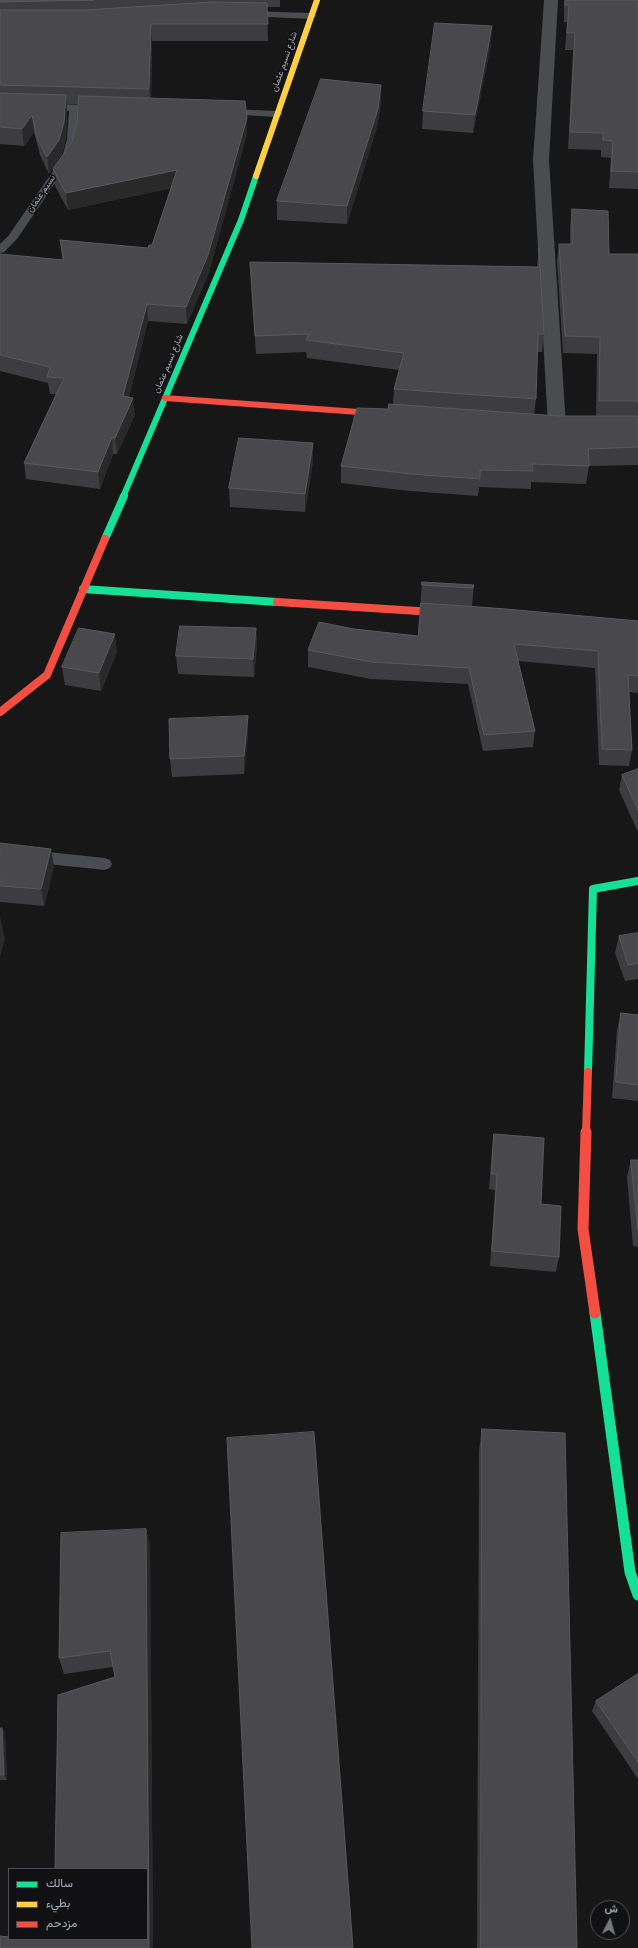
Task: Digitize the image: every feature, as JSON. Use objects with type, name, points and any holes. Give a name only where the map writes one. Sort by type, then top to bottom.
[{"type":"street","name":"شارع نسيم عثمان","points":[[0,712],[47,675],[241,220],[317,0]]},
{"type":"street","points":[[551,0],[541,160],[557,426]]},
{"type":"street","points":[[166,398],[393,414]]},
{"type":"street","points":[[83,590],[456,614]]},
{"type":"street","points":[[638,881],[593,889],[583,1229],[630,1572],[638,1595]]},
{"type":"lane","points":[[236,14],[312,16]]},
{"type":"lane","points":[[37,107],[106,109]]},
{"type":"lane","name":"نسيم عثمان","points":[[0,250],[13,237],[67,158],[72,139],[74,108]]},
{"type":"lane","points":[[215,112],[278,114]]},
{"type":"lane","points":[[0,853],[105,864]]},
{"type":"building","points":[[0,0],[94,0],[0,2]]},
{"type":"building","points":[[566,0],[638,0],[638,172],[611,171],[613,141],[603,140],[603,133],[570,132],[575,33],[567,33],[569,5],[565,5]]},
{"type":"building","points":[[212,2],[267,3],[268,24],[151,24],[149,89],[0,85],[0,10],[85,10]]},
{"type":"building","points":[[435,23],[492,26],[475,115],[423,111]]},
{"type":"building","points":[[321,79],[381,85],[378,109],[347,206],[277,201]]},
{"type":"building","points":[[0,93],[66,95],[64,122],[59,140],[47,157],[37,138],[32,115],[22,129],[0,127]]},
{"type":"building","points":[[79,96],[245,101],[247,118],[208,255],[186,307],[147,304],[123,396],[133,398],[115,438],[112,437],[98,472],[24,463],[64,378],[47,377],[50,367],[0,355],[0,254],[64,260],[60,240],[148,248],[149,245],[152,245],[177,170],[66,193],[53,169],[72,142],[77,122]]},
{"type":"building","points":[[572,209],[608,211],[609,254],[638,254],[638,401],[599,401],[600,337],[565,336],[559,244],[572,244]]},
{"type":"building","points":[[539,248],[544,334],[538,334],[536,399],[394,389],[404,353],[306,340],[309,334],[255,336],[250,262],[539,267]]},
{"type":"building","points":[[389,404],[559,416],[638,416],[638,447],[588,449],[589,466],[532,464],[533,471],[480,470],[480,479],[411,474],[341,466],[357,408],[388,409]]},
{"type":"building","points":[[239,438],[313,443],[305,494],[229,488]]},
{"type":"building","points":[[422,582],[474,585],[473,588],[422,585]]},
{"type":"building","points":[[421,603],[638,621],[638,676],[628,675],[632,750],[602,749],[598,651],[514,644],[535,731],[484,735],[469,668],[372,662],[308,650],[319,622],[354,629],[418,636]]},
{"type":"building","points":[[180,626],[256,628],[253,659],[176,656]]},
{"type":"building","points":[[79,628],[115,634],[99,673],[62,667]]},
{"type":"building","points":[[248,716],[244,756],[170,759],[169,719]]},
{"type":"building","points":[[638,769],[638,810],[622,775]]},
{"type":"building","points":[[0,843],[51,849],[41,889],[0,886]]},
{"type":"building","points":[[638,933],[638,963],[628,965],[619,936]]},
{"type":"building","points":[[621,1013],[638,1015],[638,1085],[616,1082]]},
{"type":"building","points":[[494,1134],[544,1138],[541,1204],[561,1206],[559,1257],[492,1251],[497,1174],[492,1174]]},
{"type":"building","points":[[631,1160],[638,1160],[638,1230]]},
{"type":"building","points":[[482,1429],[565,1433],[577,1948],[481,1948]]},
{"type":"building","points":[[314,1432],[353,1948],[252,1948],[227,1438]]},
{"type":"building","points":[[146,1529],[149,1948],[0,1948],[0,1936],[8,1937],[8,1940],[148,1940],[148,1868],[55,1868],[58,1695],[115,1677],[110,1651],[59,1658],[61,1533]]},
{"type":"building","points":[[638,1674],[638,1762],[596,1701]]},
{"type":"building","points":[[2,1728],[4,1775],[0,1775],[0,1729]]},
{"type":"traffic: fast","points":[[105,539],[241,220],[256,176]]},
{"type":"traffic: fast","points":[[83,589],[277,602]]},
{"type":"traffic: fast","points":[[588,1072],[593,889],[638,881]]},
{"type":"traffic: fast","points":[[595,1313],[630,1572],[638,1595]]},
{"type":"traffic: slow","points":[[256,176],[317,0]]},
{"type":"traffic: jam","points":[[165,398],[386,414]]},
{"type":"traffic: jam","points":[[0,712],[47,675],[105,539]]},
{"type":"traffic: jam","points":[[277,602],[449,613]]},
{"type":"traffic: jam","points":[[588,1072],[583,1229],[595,1313]]}]
